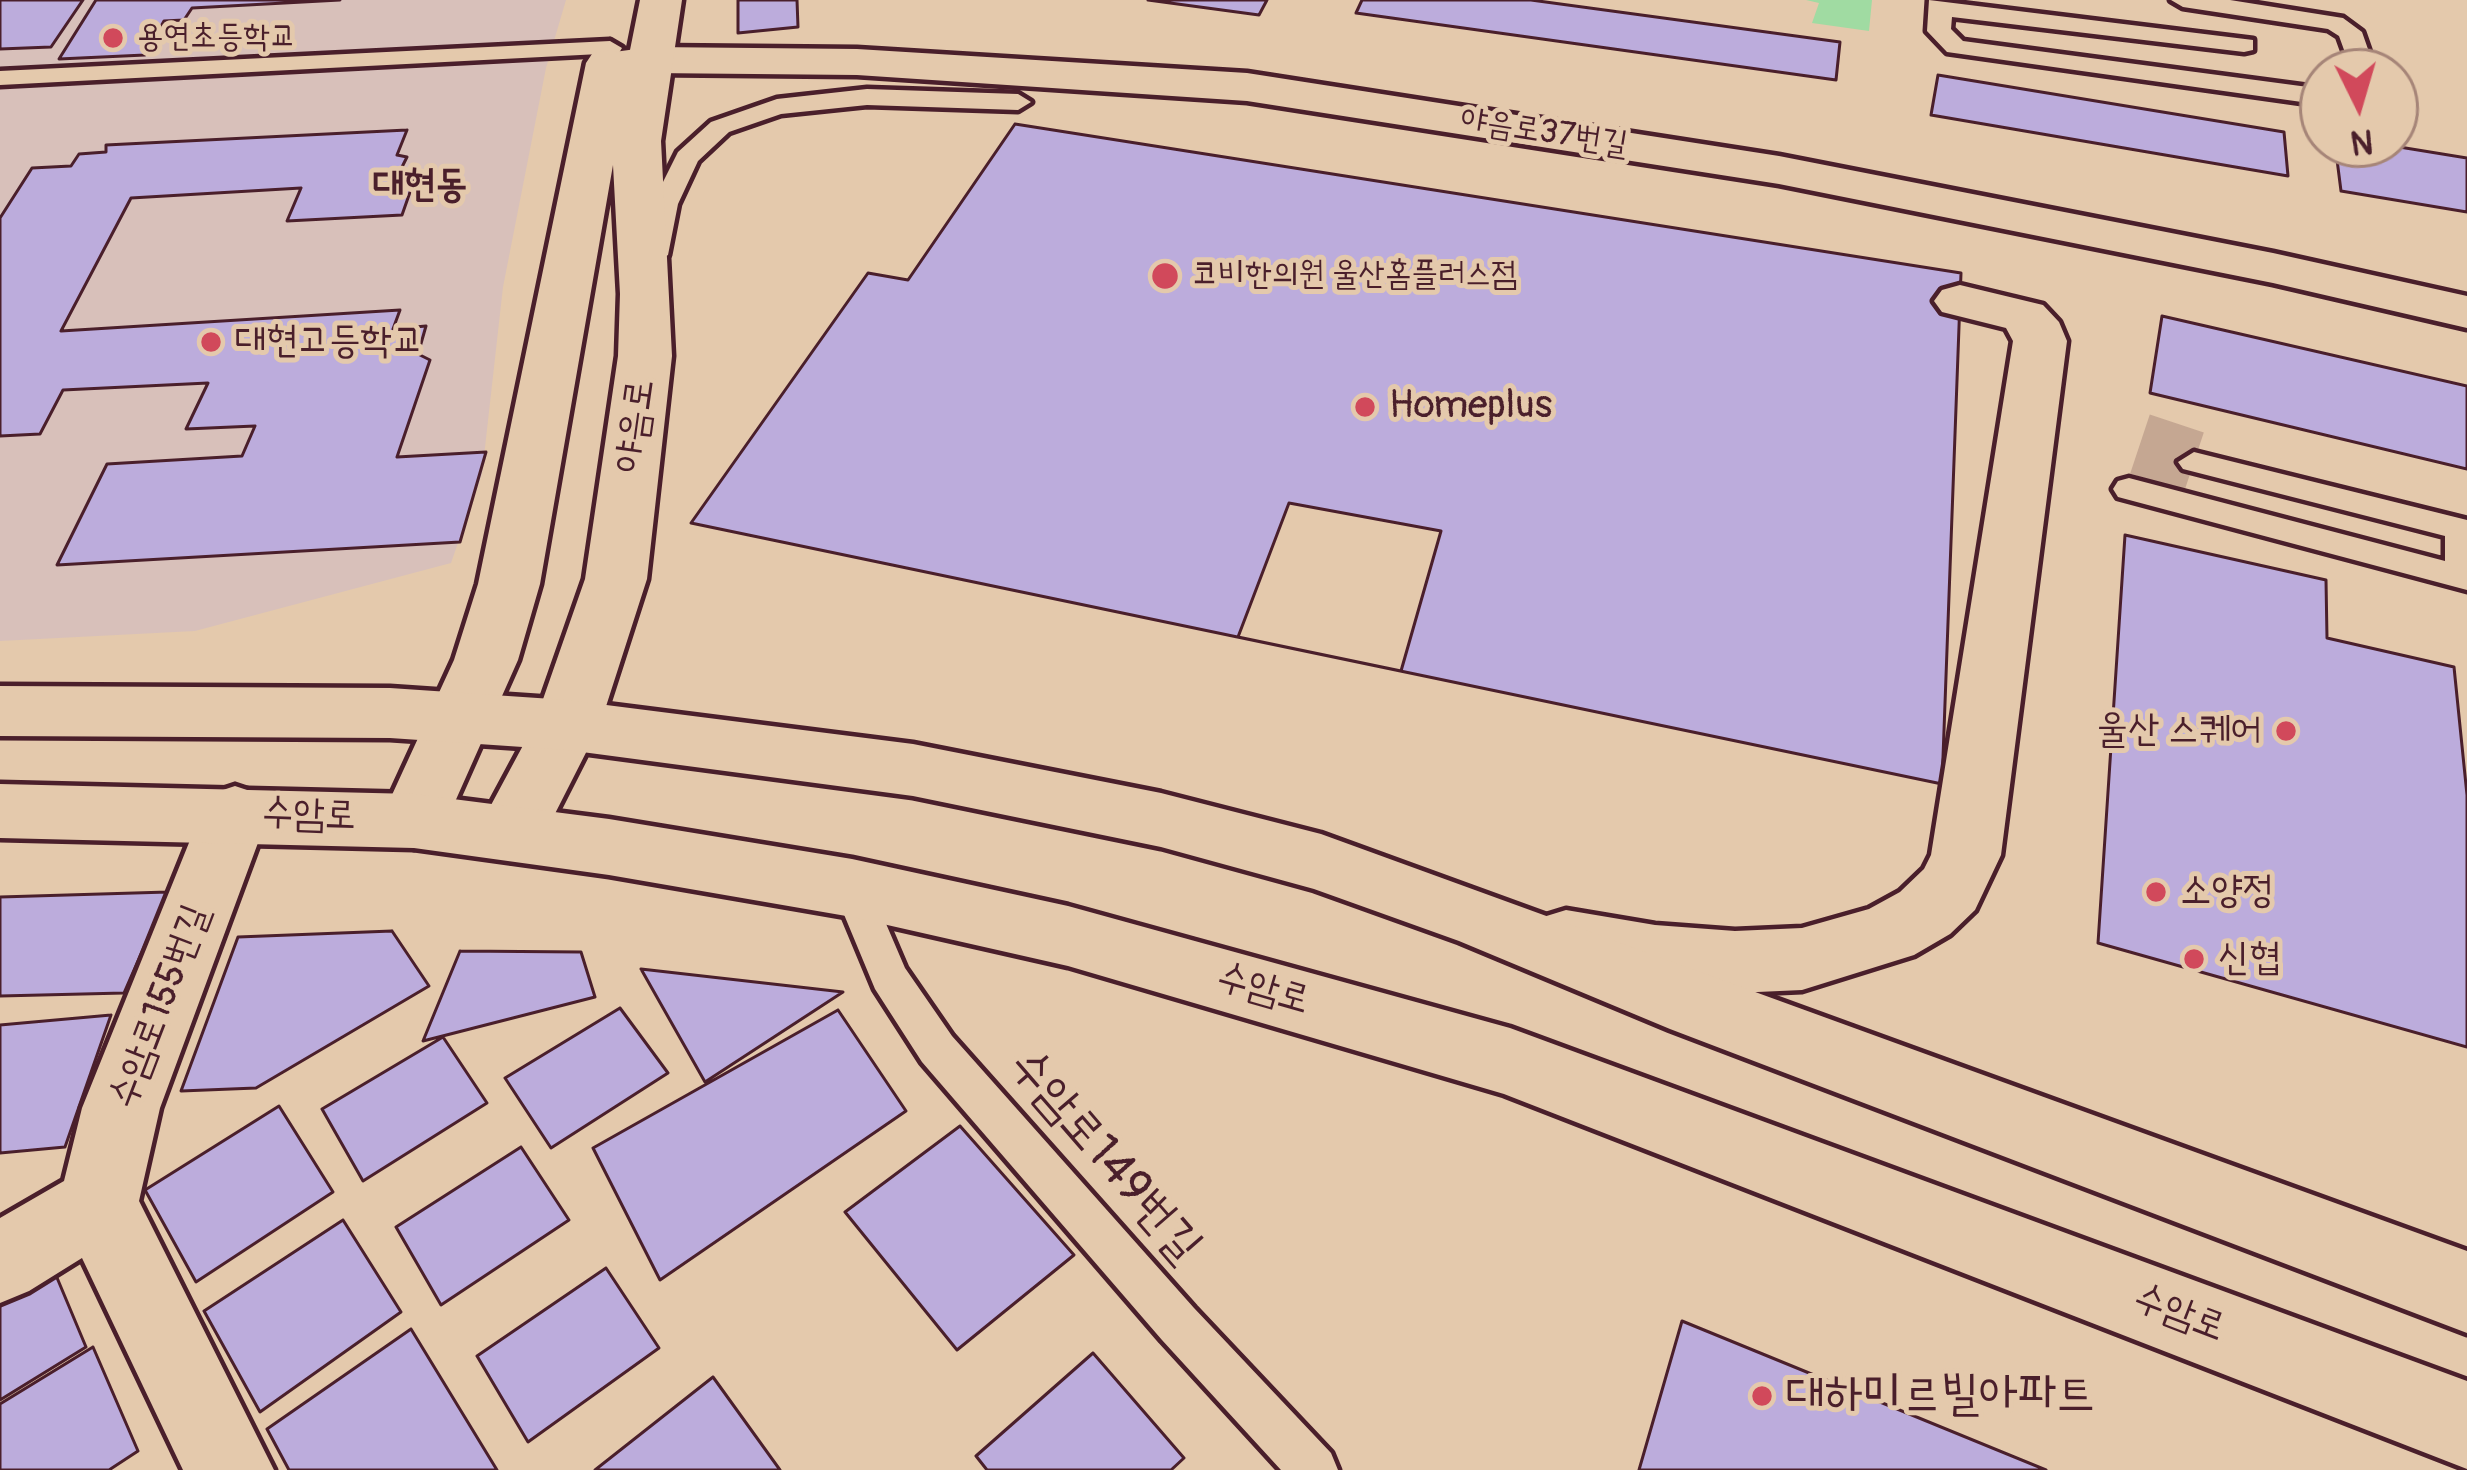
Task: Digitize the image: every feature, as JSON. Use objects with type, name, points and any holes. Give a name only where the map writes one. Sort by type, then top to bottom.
[{"type":"street","name":"야음로","points":[[414,821],[462,717],[509,584],[622,43],[661,0]]},
{"type":"street","name":"야음로","points":[[511,833],[567,724],[616,579],[645,356],[646,293],[635,204],[637,140],[622,43]]},
{"type":"street","name":"야음로37번길","points":[[622,43],[1246,87],[1779,170],[2467,312]]},
{"type":"street","points":[[1484,920],[1655,956],[1735,962],[1802,959],[1888,934],[1925,913],[1950,889],[1966,855],[2040,341],[2033,322],[1984,306],[2035,307],[2050,294],[2054,273],[2045,223]]},
{"type":"street","points":[[0,711],[128,709],[567,724],[913,770],[1161,820],[1321,862],[1484,920],[1718,1014],[2467,1292]]},
{"type":"street","name":"수암로","points":[[0,811],[235,813],[414,821],[852,889],[1068,936],[1510,1062],[2467,1425]]},
{"type":"street","name":"수암로155번길","points":[[98,1204],[121,1108],[235,813]]},
{"type":"street","points":[[0,1264],[98,1204],[229,1470]]},
{"type":"lane","points":[[2183,0],[2335,22],[2350,32],[2356,48]]},
{"type":"lane","points":[[2244,45],[1940,4],[1939,32],[1956,47],[2299,94]]},
{"type":"lane","points":[[0,79],[622,43]]},
{"type":"lane","points":[[646,293],[665,204],[687,158],[720,127],[777,106],[868,97],[1018,102]]},
{"type":"lane","points":[[2129,489],[2464,578],[2461,530],[2194,462]]},
{"type":"lane","name":"수암로149번길","points":[[852,889],[890,977],[937,1049],[1178,1324],[1314,1470]]},
{"type":"shaded area","points":[[0,0],[566,0],[546,68],[503,287],[482,474],[451,563],[195,631],[0,641]]},
{"type":"green space","points":[[1806,0],[1872,0],[1869,31],[1812,23],[1819,3]]},
{"type":"building","points":[[0,0],[83,0],[51,47],[0,49]]},
{"type":"building","name":"용연초등학교","points":[[96,0],[340,0],[192,8],[184,20],[164,21],[145,55],[59,59]]},
{"type":"building","points":[[738,0],[797,0],[798,27],[738,33]]},
{"type":"building","points":[[1148,0],[1267,0],[1259,15]]},
{"type":"building","points":[[1362,0],[1531,0],[1840,42],[1836,80],[1356,13]]},
{"type":"building","points":[[1938,75],[2284,132],[2288,176],[1931,115]]},
{"type":"building","name":"Homeplus","points":[[1015,124],[1961,273],[1942,784],[691,523],[868,273],[908,280]]},
{"type":"building","name":"대현고등학교","points":[[407,130],[397,155],[407,157],[401,169],[416,175],[402,215],[287,221],[301,188],[131,198],[61,331],[400,310],[393,329],[426,326],[418,354],[430,360],[397,457],[486,452],[460,542],[57,565],[107,464],[242,456],[255,426],[186,429],[208,383],[63,390],[40,434],[0,436],[0,218],[32,168],[71,166],[79,154],[106,152],[106,145]]},
{"type":"building","points":[[2419,150],[2467,158],[2467,212],[2341,191],[2338,168],[2419,168]]},
{"type":"building","points":[[2162,316],[2467,386],[2467,469],[2150,393]]},
{"type":"building","points":[[1289,503],[1441,531],[1401,671],[1238,637]]},
{"type":"building","name":"울산 스퀘어","points":[[2125,535],[2326,580],[2327,638],[2454,667],[2467,795],[2467,1047],[2098,943]]},
{"type":"building","points":[[168,892],[124,993],[0,996],[0,897]]},
{"type":"building","points":[[392,931],[429,986],[256,1088],[181,1091],[238,937]]},
{"type":"building","points":[[460,951],[581,952],[595,997],[423,1041]]},
{"type":"building","points":[[641,969],[843,992],[705,1082]]},
{"type":"building","points":[[620,1008],[668,1073],[551,1148],[505,1078]]},
{"type":"building","points":[[838,1010],[906,1111],[660,1280],[593,1148]]},
{"type":"building","points":[[111,1015],[65,1147],[0,1153],[0,1025]]},
{"type":"building","points":[[443,1037],[487,1103],[363,1181],[322,1109]]},
{"type":"building","points":[[279,1106],[333,1192],[196,1282],[145,1190]]},
{"type":"building","points":[[960,1126],[1074,1255],[957,1350],[845,1212]]},
{"type":"building","points":[[521,1147],[569,1220],[441,1305],[396,1227]]},
{"type":"building","points":[[343,1220],[401,1312],[260,1412],[204,1311]]},
{"type":"building","points":[[45,1249],[86,1347],[0,1400],[0,1275]]},
{"type":"building","points":[[606,1268],[659,1348],[528,1442],[477,1356]]},
{"type":"building","name":"대하미르빌아파트","points":[[1682,1321],[2046,1470],[1639,1470]]},
{"type":"building","points":[[411,1329],[497,1470],[289,1470],[267,1429]]},
{"type":"building","points":[[93,1347],[138,1451],[109,1470],[0,1470],[0,1404]]},
{"type":"building","points":[[1093,1353],[1184,1458],[1171,1470],[987,1470],[976,1456]]},
{"type":"building","points":[[713,1377],[780,1470],[595,1470]]},
{"type":"tunnel","points":[[2140,444],[2194,462]]},
{"type":"place","name":"용연초등학교","points":[[113,38]]},
{"type":"place","name":"코비한의원 울산홈플러스점","points":[[1165,276]]},
{"type":"place","name":"대현고등학교","points":[[211,342]]},
{"type":"place","name":"Homeplus","points":[[1365,407]]},
{"type":"place","name":"울산 스퀘어","points":[[2286,731]]},
{"type":"place","name":"소양정","points":[[2156,892]]},
{"type":"place","name":"신협","points":[[2194,959]]},
{"type":"place","name":"대하미르빌아파트","points":[[1762,1396]]},
{"type":"district","name":"대현동","points":[[420,186]]}]
